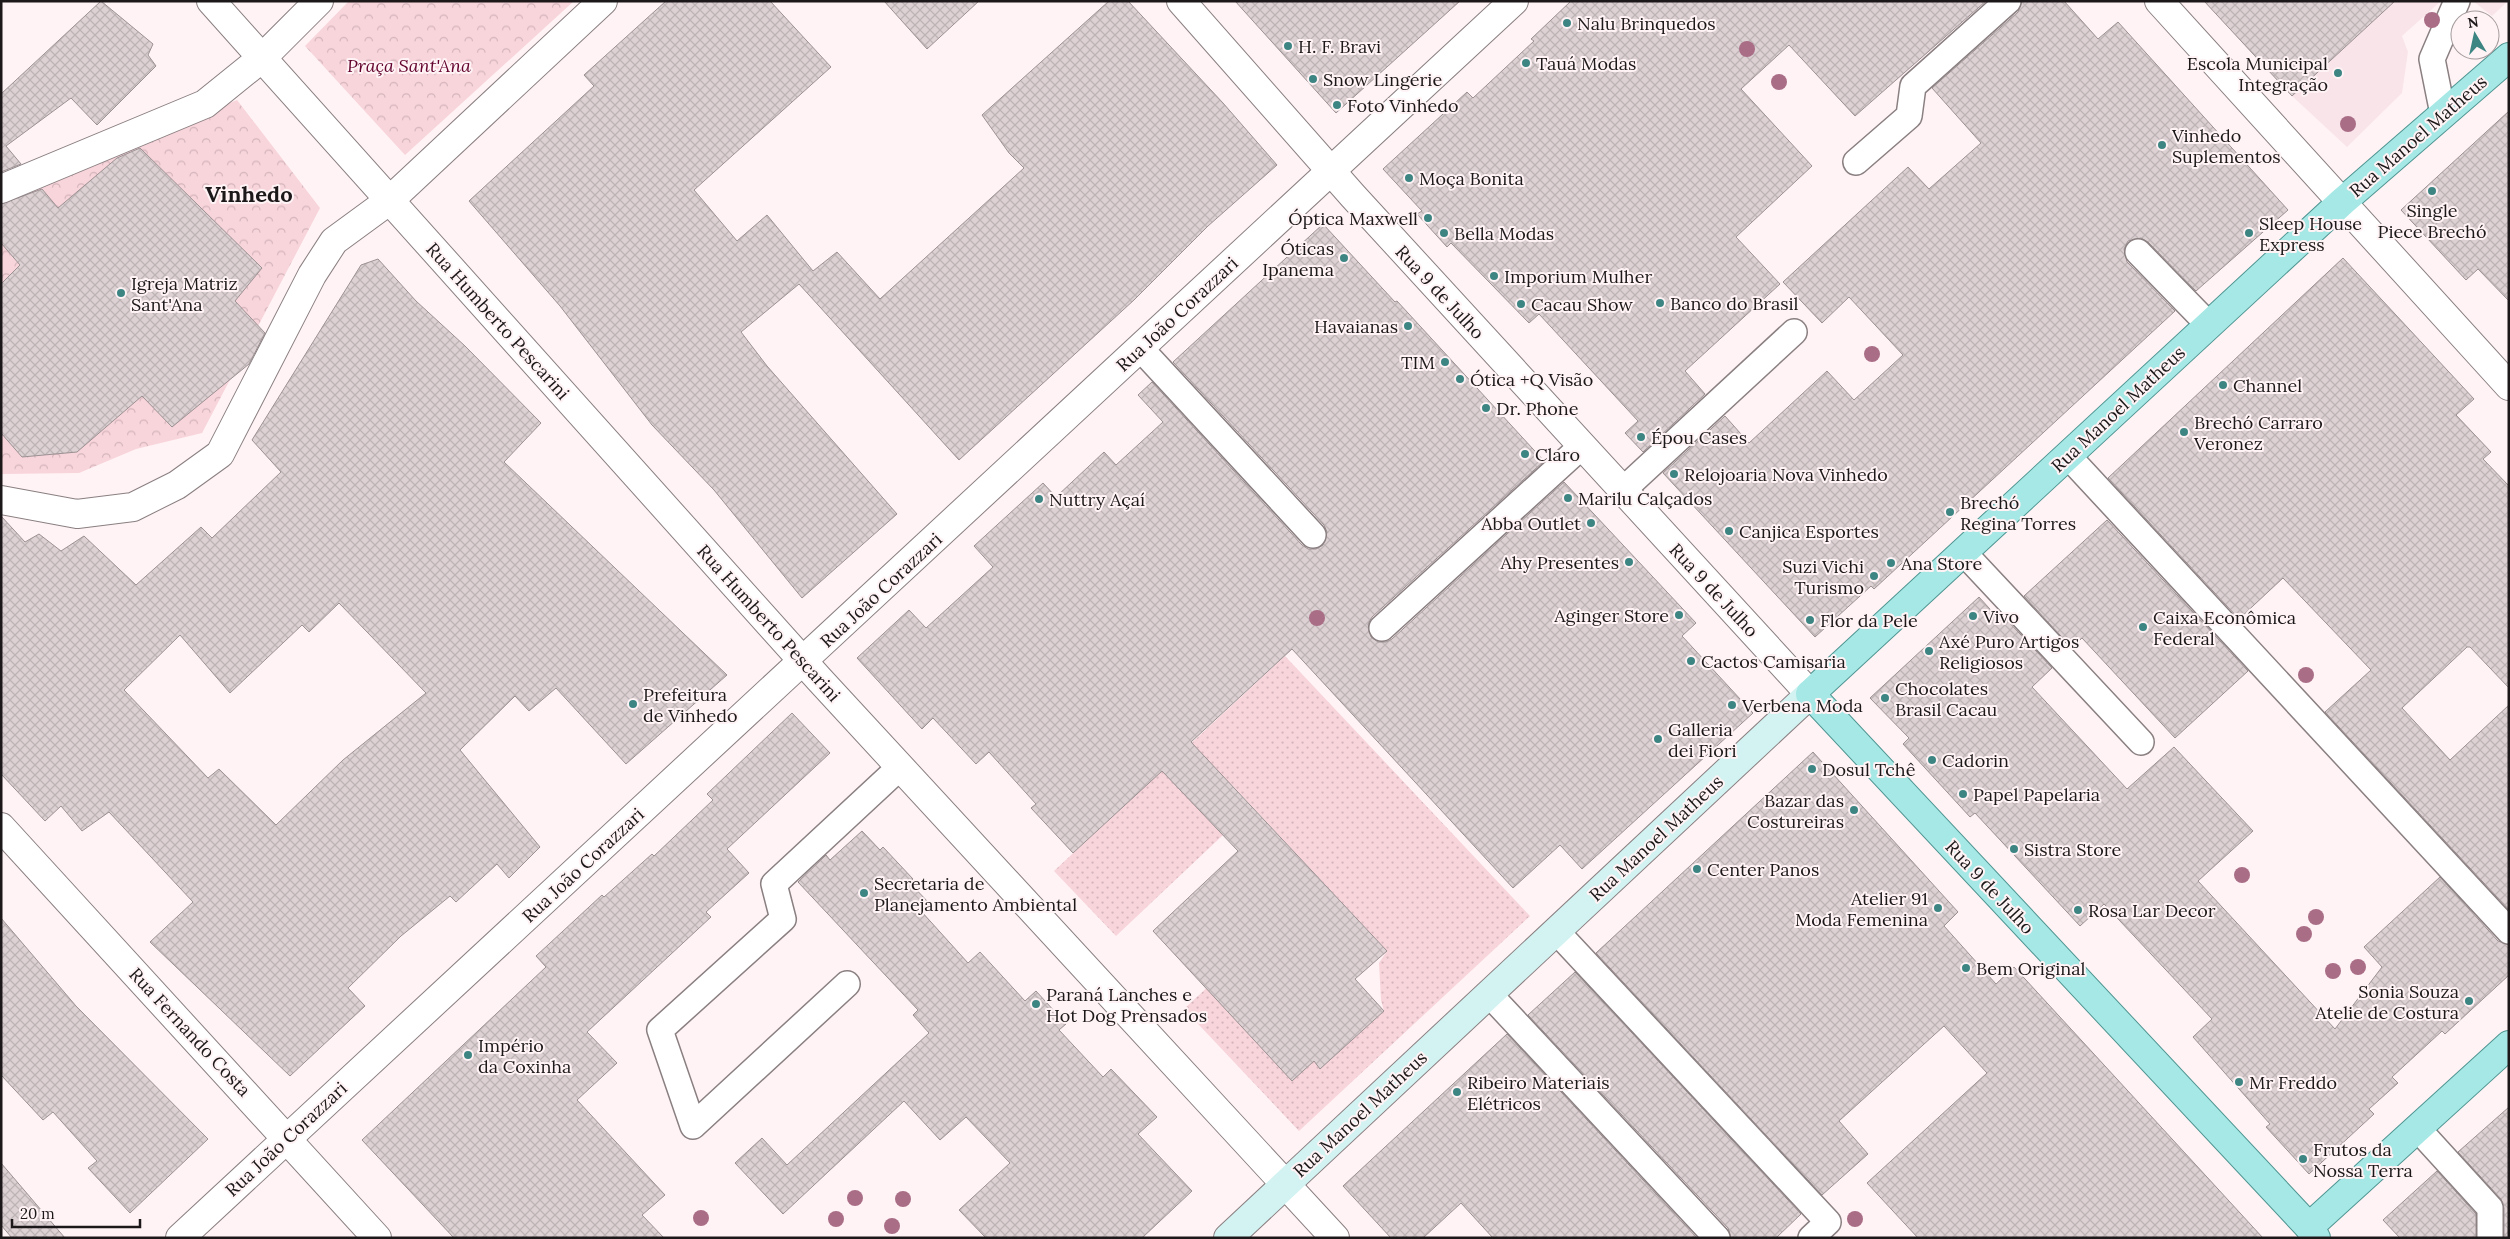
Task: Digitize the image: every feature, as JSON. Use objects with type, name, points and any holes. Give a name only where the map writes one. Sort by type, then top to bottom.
[{"type":"main road","name":"Rua Manoel Matheus","points":[[1228,1238],[1810,694],[2342,202],[2509,57]]},
{"type":"main road","name":"Rua 9 de Julho","points":[[1810,694],[2307,1234]]},
{"type":"main road","points":[[2307,1234],[2417,1128],[2509,1045]]},
{"type":"street","name":"Rua Humberto Pescarini","points":[[210,1],[804,662],[1335,1238]]},
{"type":"street","points":[[1,189],[205,104],[262,58],[319,1]]},
{"type":"street","points":[[1,500],[77,514],[133,506],[177,484],[220,454],[312,275],[334,241],[390,200],[603,1]]},
{"type":"street","name":"Rua 9 de Julho","points":[[1181,1],[1330,171],[1810,694]]},
{"type":"street","name":"Rua João Corazzari","points":[[180,1238],[804,662],[1514,1]]},
{"type":"street","points":[[2158,1],[2509,386]]},
{"type":"street","name":"Rua Fernando Costa","points":[[1,827],[377,1238]]},
{"type":"lane","points":[[1856,162],[1909,116],[1913,86],[2008,1]]},
{"type":"lane","points":[[2443,114],[2432,59],[2457,1]]},
{"type":"lane","points":[[2138,252],[2209,325]]},
{"type":"lane","points":[[1622,490],[1794,332]]},
{"type":"lane","points":[[1140,348],[1313,535]]},
{"type":"lane","points":[[1382,628],[1582,446]]},
{"type":"lane","points":[[2068,456],[2509,931]]},
{"type":"lane","points":[[1963,552],[2141,742]]},
{"type":"lane","points":[[847,984],[693,1126],[660,1030],[783,919],[774,884],[900,767]]},
{"type":"lane","points":[[1556,931],[1828,1222],[1811,1238]]},
{"type":"lane","points":[[1489,994],[1716,1238]]},
{"type":"lane","points":[[2417,1128],[2490,1208],[2490,1238]]},
{"type":"shaded area","name":"Escola Municipal Integração","points":[[2204,1],[2441,1],[2402,36],[2408,52],[2402,93],[2347,147],[2292,96]]},
{"type":"shaded area","points":[[2473,1],[2508,1],[2498,10],[2484,10]]},
{"type":"green space","name":"Praça Sant'Ana","points":[[349,1],[574,1],[405,155],[305,46]]},
{"type":"green space","name":"Igreja Matriz Sant'Ana","points":[[237,100],[320,208],[202,433],[136,449],[79,473],[1,474],[1,198],[4,195]]},
{"type":"green space","points":[[1285,656],[1530,916],[1299,1131],[1184,1009],[1273,926],[1314,1061],[1321,1068],[1384,1011],[1381,1000],[1379,963],[1387,951],[1232,785],[1202,813],[1223,835],[1116,936],[1054,871]]},
{"type":"building","points":[[101,1],[153,44],[148,55],[156,66],[97,125],[71,98],[6,146],[21,164],[1,172],[1,94]]},
{"type":"building","points":[[666,1],[770,1],[831,67],[694,190],[737,241],[767,215],[813,271],[837,252],[880,299],[1024,168],[1009,153],[982,115],[1109,1],[1128,1],[1223,103],[1277,165],[1208,226],[1134,300],[959,460],[799,284],[741,332],[767,366],[897,514],[802,598],[714,490],[652,425],[560,306],[469,201],[594,86],[584,75]]},
{"type":"building","points":[[884,1],[979,1],[927,49]]},
{"type":"building","points":[[1235,1],[1460,1],[1336,113]]},
{"type":"building","points":[[1571,1],[1986,1],[1855,116],[1789,45],[1741,89],[1812,166],[1736,237],[1780,284],[1685,371],[1705,394],[1643,452],[1625,433],[1638,421],[1539,314],[1529,323],[1451,243],[1447,247],[1417,214],[1422,211],[1383,169],[1467,92],[1473,98],[1534,41],[1531,39]]},
{"type":"building","points":[[2022,1],[2064,1],[2098,39],[2118,22],[2288,210],[2196,291],[2148,242],[2141,238],[2128,241],[2124,249],[2127,262],[2175,311],[1874,589],[1871,586],[1815,637],[1663,473],[1725,416],[1749,443],[1827,371],[1854,400],[1903,355],[1849,297],[1822,323],[1783,282],[1908,167],[1929,189],[1981,143],[1932,88],[2018,12]]},
{"type":"building","points":[[2204,1],[2395,1],[2292,96]]},
{"type":"building","points":[[2509,111],[2509,301],[2478,269],[2466,280],[2401,210]]},
{"type":"building","name":"Igreja Matriz Sant'Ana","points":[[140,148],[262,268],[235,301],[265,333],[249,364],[172,427],[142,396],[77,452],[22,457],[1,433],[1,284],[20,265],[1,243],[1,204],[42,189],[58,208],[117,158]]},
{"type":"building","points":[[1323,224],[1395,302],[1397,301],[1544,461],[1372,617],[1368,624],[1371,637],[1378,642],[1386,642],[1392,639],[1564,482],[1696,623],[1682,636],[1753,713],[1582,869],[1560,845],[1513,888],[1292,649],[1191,742],[1387,951],[1355,979],[1384,1011],[1320,1069],[1314,1061],[1292,1081],[1153,931],[1238,851],[1162,771],[1073,853],[1031,808],[1036,804],[989,752],[976,764],[933,718],[922,729],[857,658],[909,610],[926,628],[993,567],[974,546],[1043,483],[1056,497],[1104,452],[1116,465],[1163,422],[1138,395],[1152,382],[1302,545],[1308,549],[1316,549],[1323,545],[1327,532],[1324,525],[1173,362]]},
{"type":"building","points":[[2343,258],[2474,399],[2456,415],[2491,452],[2483,459],[2509,486],[2509,688],[2470,647],[2467,647],[2402,708],[2450,760],[2509,705],[2509,910],[2325,712],[2371,670],[2283,578],[2239,619],[2108,478]]},
{"type":"building","points":[[378,259],[416,301],[465,346],[541,423],[504,462],[727,675],[626,764],[556,688],[529,711],[515,696],[460,750],[540,847],[509,878],[497,864],[456,902],[450,896],[401,936],[348,988],[365,1006],[290,1076],[150,942],[193,902],[109,812],[82,831],[61,806],[45,821],[1,774],[1,516],[25,542],[39,534],[61,551],[84,536],[136,585],[201,527],[212,538],[281,472],[252,440],[361,265]],"holes":[[[339,603],[426,693],[343,760],[276,825],[219,769],[208,778],[124,690],[180,635],[230,693],[302,625],[309,632]]]},
{"type":"building","name":"Caixa Econômica Federal","points":[[2107,520],[2248,671],[2175,738],[2082,638],[2072,648],[2024,596]]},
{"type":"building","points":[[1979,597],[1999,619],[2003,616],[2052,668],[2032,687],[2127,789],[2174,747],[2253,831],[2198,881],[2335,1029],[2382,967],[2364,947],[2440,877],[2498,941],[2509,945],[2509,975],[2445,1034],[2442,1031],[2392,1077],[2398,1083],[2369,1109],[2374,1114],[2309,1174],[2266,1127],[2270,1124],[2193,1037],[2212,1019],[2104,904],[2080,926],[1975,813],[1970,817],[1903,744],[1909,738],[1870,698]]},
{"type":"building","points":[[792,713],[830,753],[727,849],[749,873],[706,912],[711,917],[587,1032],[617,1063],[577,1100],[665,1195],[642,1215],[664,1238],[454,1238],[362,1140],[546,967],[536,956],[602,895],[604,897],[652,854],[654,856],[713,800],[707,794]]},
{"type":"building","points":[[1813,752],[1958,912],[1944,926],[1996,984],[2014,967],[2263,1238],[1918,1238],[1867,1183],[1987,1073],[1944,1026],[1839,1121],[1868,1154],[1822,1195],[1596,953]]},
{"type":"building","points":[[862,831],[880,850],[883,847],[913,879],[909,882],[929,903],[921,911],[968,963],[980,952],[1025,1001],[1036,991],[1066,1024],[1059,1030],[1103,1077],[1111,1069],[1157,1117],[1138,1134],[1192,1191],[1142,1238],[986,1238],[959,1210],[1010,1163],[966,1117],[940,1140],[904,1101],[783,1214],[735,1163],[762,1138],[787,1165],[929,1033],[913,1015],[918,1010],[798,882],[826,855],[830,860]]},
{"type":"building","points":[[1,918],[76,1006],[208,1139],[130,1213],[88,1168],[97,1161],[53,1112],[43,1120],[1,1075]]},
{"type":"building","points":[[1575,972],[1801,1214],[1776,1238],[1731,1238],[1728,1228],[1528,1015]]},
{"type":"building","points":[[1507,1034],[1697,1238],[1493,1238],[1461,1203],[1423,1238],[1391,1238],[1343,1186]]},
{"type":"building","points":[[2509,1107],[2509,1238],[2504,1238],[2504,1208],[2501,1199],[2458,1152]]},
{"type":"building","points":[[1,1163],[65,1238],[12,1238],[1,1225]]},
{"type":"building","points":[[2437,1171],[2476,1214],[2476,1238],[2400,1238],[2383,1220]]},
{"type":"place","name":"Nalu Brinquedos","points":[[1567,23]]},
{"type":"place","name":"H. F. Bravi","points":[[1288,46]]},
{"type":"place","name":"Tauá Modas","points":[[1526,63]]},
{"type":"place","name":"Escola Municipal Integração","points":[[2338,73]]},
{"type":"place","name":"Snow Lingerie","points":[[1313,79]]},
{"type":"place","name":"Foto Vinhedo","points":[[1337,105]]},
{"type":"place","name":"Vinhedo Suplementos","points":[[2162,145]]},
{"type":"place","name":"Moça Bonita","points":[[1409,178]]},
{"type":"place","name":"Single Piece Brechó","points":[[2432,191]]},
{"type":"place","name":"Óptica Maxwell","points":[[1428,218]]},
{"type":"place","name":"Bella Modas","points":[[1444,233]]},
{"type":"place","name":"Sleep House Express","points":[[2249,233]]},
{"type":"place","name":"Óticas Ipanema","points":[[1344,258]]},
{"type":"place","name":"Imporium Mulher","points":[[1494,276]]},
{"type":"place","name":"Igreja Matriz Sant'Ana","points":[[121,293]]},
{"type":"place","name":"Banco do Brasil","points":[[1660,303]]},
{"type":"place","name":"Cacau Show","points":[[1521,304]]},
{"type":"place","name":"Havaianas","points":[[1408,326]]},
{"type":"place","name":"TIM","points":[[1445,362]]},
{"type":"place","name":"Ótica +Q Visão","points":[[1460,379]]},
{"type":"place","name":"Channel","points":[[2223,385]]},
{"type":"place","name":"Dr. Phone","points":[[1486,408]]},
{"type":"place","name":"Brechó Carraro Veronez","points":[[2184,432]]},
{"type":"place","name":"Épou Cases","points":[[1641,437]]},
{"type":"place","name":"Claro","points":[[1525,454]]},
{"type":"place","name":"Relojoaria Nova Vinhedo","points":[[1674,474]]},
{"type":"place","name":"Marilu Calçados","points":[[1568,498]]},
{"type":"place","name":"Nuttry Açaí","points":[[1039,499]]},
{"type":"place","name":"Brechó Regina Torres","points":[[1950,512]]},
{"type":"place","name":"Abba Outlet","points":[[1591,523]]},
{"type":"place","name":"Canjica Esportes","points":[[1729,531]]},
{"type":"place","name":"Ahy Presentes","points":[[1629,562]]},
{"type":"place","name":"Ana Store","points":[[1891,563]]},
{"type":"place","name":"Suzi Vichi Turismo","points":[[1874,576]]},
{"type":"place","name":"Aginger Store","points":[[1679,615]]},
{"type":"place","name":"Vivo","points":[[1973,616]]},
{"type":"place","name":"Flor da Pele","points":[[1810,620]]},
{"type":"place","name":"Caixa Econômica Federal","points":[[2143,627]]},
{"type":"place","name":"Axé Puro Artigos Religiosos","points":[[1929,651]]},
{"type":"place","name":"Cactos Camisaria","points":[[1691,661]]},
{"type":"place","name":"Chocolates Brasil Cacau","points":[[1885,698]]},
{"type":"place","name":"Prefeitura de Vinhedo","points":[[633,704]]},
{"type":"place","name":"Verbena Moda","points":[[1732,705]]},
{"type":"place","name":"Galleria dei Fiori","points":[[1658,739]]},
{"type":"place","name":"Cadorin","points":[[1932,760]]},
{"type":"place","name":"Dosul Tchê","points":[[1812,769]]},
{"type":"place","name":"Papel Papelaria","points":[[1963,794]]},
{"type":"place","name":"Bazar das Costureiras","points":[[1854,810]]},
{"type":"place","name":"Sistra Store","points":[[2014,849]]},
{"type":"place","name":"Center Panos","points":[[1697,869]]},
{"type":"place","name":"Secretaria de Planejamento Ambiental","points":[[864,893]]},
{"type":"place","name":"Atelier 91 Moda Femenina","points":[[1938,908]]},
{"type":"place","name":"Rosa Lar Decor","points":[[2078,910]]},
{"type":"place","name":"Bem Original","points":[[1966,968]]},
{"type":"place","name":"Sonia Souza Atelie de Costura","points":[[2469,1001]]},
{"type":"place","name":"Paraná Lanches e Hot Dog Prensados","points":[[1036,1004]]},
{"type":"place","name":"Império da Coxinha","points":[[468,1055]]},
{"type":"place","name":"Mr Freddo","points":[[2239,1082]]},
{"type":"place","name":"Ribeiro Materiais Elétricos","points":[[1457,1092]]},
{"type":"place","name":"Frutos da Nossa Terra","points":[[2303,1159]]},
{"type":"district","name":"Vinhedo","points":[[249,194]]}]
